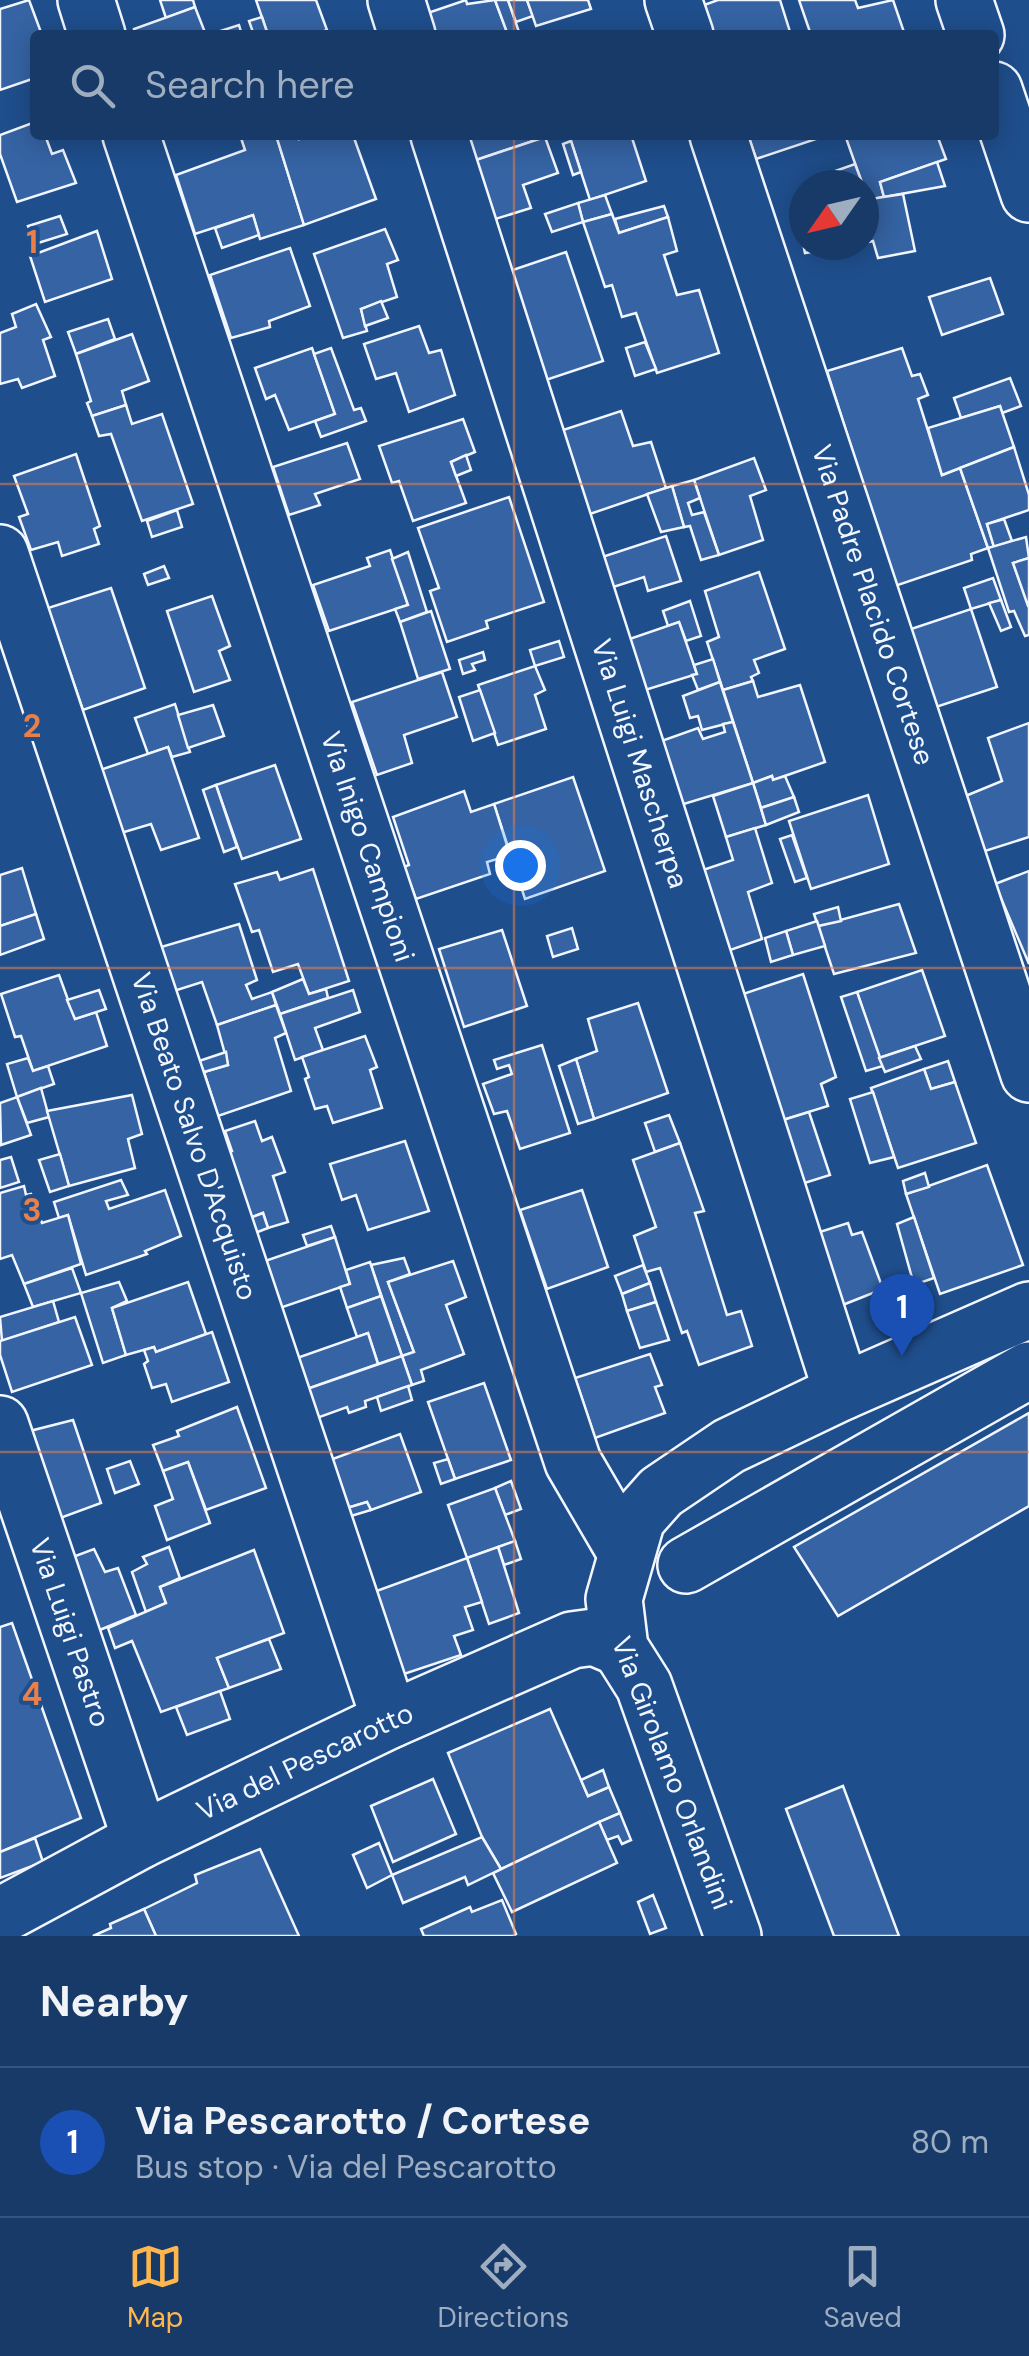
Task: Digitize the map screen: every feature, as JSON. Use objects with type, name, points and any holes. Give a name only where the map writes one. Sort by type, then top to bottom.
[{"type":"street","points":[[86,0],[95,30]]},
{"type":"street","points":[[396,0],[405,30]]},
{"type":"street","points":[[674,0],[683,30]]},
{"type":"street","points":[[964,0],[974,30]]},
{"type":"street","points":[[999,105],[1029,194]]},
{"type":"street","name":"Via Inigo Campioni","points":[[132,140],[572,1462],[625,1551]]},
{"type":"street","name":"Via Luigi Mascherpa","points":[[441,140],[842,1392]]},
{"type":"street","name":"Via Padre Placido Cortese","points":[[720,140],[1029,1074]]},
{"type":"street","name":"Via Beato Salvo D'Acquisto","points":[[0,554],[390,1720]]},
{"type":"street","points":[[625,1551],[637,1519],[661,1492],[729,1446],[1029,1310]]},
{"type":"street","points":[[686,1565],[1029,1370]]},
{"type":"street","name":"Via Luigi Pastro","points":[[0,1424],[141,1840]]},
{"type":"street","name":"Via Girolamo Orlandini","points":[[625,1551],[614,1598],[620,1648],[644,1686],[733,1936]]},
{"type":"street","name":"Via del Pescarotto","points":[[0,1916],[141,1840],[390,1720],[572,1640],[594,1637],[620,1648]]},
{"type":"building","points":[[29,0],[40,30],[30,30],[30,80],[0,90],[0,9]]},
{"type":"building","points":[[160,0],[193,0],[195,7],[166,18]]},
{"type":"building","points":[[256,0],[316,0],[327,30],[266,30]]},
{"type":"building","points":[[466,0],[467,4],[495,0],[506,30],[413,30],[410,19]]},
{"type":"building","points":[[495,0],[508,0],[518,30],[506,30]]},
{"type":"building","points":[[508,0],[527,0],[533,16],[516,22]]},
{"type":"building","points":[[527,0],[588,0],[591,9],[536,26]]},
{"type":"building","points":[[718,0],[780,0],[789,30],[712,30],[704,5]]},
{"type":"building","points":[[799,0],[855,0],[858,8],[893,0],[903,30],[809,30]]},
{"type":"building","points":[[195,7],[204,30],[134,30]]},
{"type":"building","points":[[262,17],[266,30],[252,30],[249,21]]},
{"type":"building","points":[[30,124],[30,140],[47,140],[52,154],[63,150],[76,183],[17,202],[0,154],[0,135]]},
{"type":"building","points":[[242,140],[278,140],[304,225],[260,239],[253,215],[195,234],[176,175],[245,150]]},
{"type":"building","points":[[278,140],[355,140],[376,199],[304,225]]},
{"type":"building","points":[[453,140],[533,140],[533,141],[461,165]]},
{"type":"building","points":[[546,140],[558,173],[523,185],[531,208],[479,224],[461,165]]},
{"type":"building","points":[[571,140],[633,140],[646,181],[590,200]]},
{"type":"building","points":[[750,140],[813,140],[756,159]]},
{"type":"building","points":[[847,140],[939,140],[946,159],[880,182],[884,197],[879,198],[879,170],[857,170]]},
{"type":"building","points":[[571,141],[581,172],[573,175],[563,144]]},
{"type":"building","points":[[937,162],[945,186],[884,197],[880,182]]},
{"type":"building","points":[[903,194],[915,251],[879,258],[879,198]]},
{"type":"building","points":[[605,195],[612,214],[583,222],[578,203]]},
{"type":"building","points":[[578,203],[583,222],[552,232],[545,214]]},
{"type":"building","points":[[664,206],[668,217],[619,233],[615,219]]},
{"type":"building","points":[[612,214],[619,233],[668,217],[677,251],[664,255],[677,295],[699,290],[719,353],[657,373],[636,313],[622,317],[612,285],[605,287],[583,222]]},
{"type":"building","points":[[253,215],[259,235],[222,248],[215,228]]},
{"type":"building","points":[[60,216],[67,234],[35,244],[28,226]]},
{"type":"building","points":[[385,229],[398,260],[387,264],[397,297],[361,309],[367,331],[343,338],[314,254]]},
{"type":"building","points":[[97,231],[112,279],[45,302],[30,256]]},
{"type":"building","points":[[290,248],[310,306],[269,321],[270,327],[231,338],[210,275]]},
{"type":"building","points":[[566,252],[603,361],[531,385],[495,276]]},
{"type":"building","points":[[990,278],[1003,314],[942,335],[929,297]]},
{"type":"building","points":[[381,301],[388,318],[365,326],[361,309]]},
{"type":"building","points":[[36,304],[51,337],[43,340],[55,376],[22,388],[18,379],[0,384],[0,333],[16,327],[12,314]]},
{"type":"building","points":[[108,319],[115,339],[76,354],[68,332]]},
{"type":"building","points":[[419,326],[429,353],[441,350],[455,395],[409,412],[396,373],[376,379],[364,344]]},
{"type":"building","points":[[132,334],[149,381],[122,391],[126,405],[92,416],[76,354]]},
{"type":"building","points":[[645,342],[656,369],[635,376],[626,348]]},
{"type":"building","points":[[312,348],[335,414],[289,430],[275,395],[266,399],[255,368]]},
{"type":"building","points":[[331,348],[354,410],[361,408],[366,421],[321,437],[315,421],[335,414],[314,354]]},
{"type":"building","points":[[902,348],[912,376],[920,374],[928,395],[918,399],[942,475],[960,468],[988,548],[971,554],[972,560],[895,586],[827,371]]},
{"type":"building","points":[[1010,378],[1021,406],[1002,413],[1000,406],[961,418],[954,398]]},
{"type":"building","points":[[126,405],[132,424],[162,414],[193,504],[142,521],[111,434],[99,436],[92,416]]},
{"type":"building","points":[[1000,406],[1014,447],[942,475],[928,428]]},
{"type":"building","points":[[621,411],[633,446],[651,442],[666,488],[587,515],[560,431]]},
{"type":"building","points":[[463,419],[475,452],[451,462],[466,503],[413,521],[399,481],[392,483],[379,446]]},
{"type":"building","points":[[347,443],[360,479],[315,494],[320,505],[289,515],[273,467]]},
{"type":"building","points":[[1014,447],[1029,495],[1029,510],[987,524],[994,547],[988,548],[960,468]]},
{"type":"building","points":[[76,454],[100,526],[94,529],[99,544],[62,556],[58,542],[31,550],[19,517],[28,514],[14,476]]},
{"type":"building","points":[[466,455],[471,470],[456,476],[451,462]]},
{"type":"building","points":[[754,458],[766,490],[750,496],[763,540],[719,555],[694,480]]},
{"type":"building","points":[[694,480],[700,498],[688,503],[692,515],[704,512],[719,555],[701,560],[690,526],[684,527],[672,486]]},
{"type":"building","points":[[672,486],[684,527],[661,532],[647,494]]},
{"type":"building","points":[[509,497],[544,602],[486,621],[488,628],[447,642],[430,591],[439,588],[418,528]]},
{"type":"building","points":[[177,510],[182,527],[152,537],[147,521]]},
{"type":"building","points":[[1004,519],[1012,541],[994,547],[987,524]]},
{"type":"building","points":[[666,536],[681,581],[648,591],[644,577],[601,591],[590,561]]},
{"type":"building","points":[[1026,537],[1029,558],[1013,563],[1029,606],[1029,635],[1025,636],[1014,611],[1009,612],[988,548]]},
{"type":"building","points":[[390,550],[408,605],[329,631],[313,585],[370,566],[367,558]]},
{"type":"building","points":[[408,552],[427,612],[400,622],[395,609],[408,605],[392,559]]},
{"type":"building","points":[[1029,558],[1029,606],[1028,606],[1013,563]]},
{"type":"building","points":[[164,566],[169,578],[148,585],[144,574]]},
{"type":"building","points":[[759,572],[785,649],[754,660],[759,673],[751,677],[753,681],[723,690],[707,642],[719,637],[705,591]]},
{"type":"building","points":[[993,578],[1001,600],[971,609],[964,588]]},
{"type":"building","points":[[111,588],[145,688],[83,710],[48,608]]},
{"type":"building","points":[[212,596],[230,646],[219,651],[230,680],[194,692],[167,611]]},
{"type":"building","points":[[1001,600],[1011,627],[1001,631],[989,603]]},
{"type":"building","points":[[690,601],[701,636],[686,641],[679,622],[668,626],[663,611]]},
{"type":"building","points":[[971,609],[997,687],[936,707],[911,629]]},
{"type":"building","points":[[431,611],[450,669],[418,679],[400,622]]},
{"type":"building","points":[[679,622],[697,674],[629,695],[612,645]]},
{"type":"building","points":[[559,641],[564,657],[535,666],[530,650]]},
{"type":"building","points":[[483,652],[485,660],[472,664],[475,670],[463,674],[459,660]]},
{"type":"building","points":[[713,659],[720,682],[698,690],[692,675],[697,674],[694,665]]},
{"type":"building","points":[[535,666],[545,690],[535,695],[546,729],[498,745],[478,685]]},
{"type":"building","points":[[442,672],[457,717],[404,735],[412,763],[377,775],[352,702]]},
{"type":"building","points":[[753,681],[758,697],[800,685],[825,762],[753,783],[723,690]]},
{"type":"building","points":[[720,682],[733,722],[702,730],[698,716],[690,718],[683,696]]},
{"type":"building","points":[[480,690],[495,733],[473,741],[459,697]]},
{"type":"building","points":[[175,704],[190,752],[172,757],[168,747],[148,754],[135,718]]},
{"type":"building","points":[[213,705],[224,736],[188,748],[178,715]]},
{"type":"building","points":[[733,722],[753,783],[674,807],[653,744],[698,728],[703,739],[725,732],[723,724]]},
{"type":"building","points":[[1029,723],[1029,837],[982,852],[963,797],[1002,781],[988,738]]},
{"type":"building","points":[[168,747],[199,838],[161,850],[151,824],[121,833],[100,770]]},
{"type":"building","points":[[275,765],[301,839],[242,859],[216,785]]},
{"type":"building","points":[[772,776],[773,780],[785,776],[794,797],[761,808],[753,783]]},
{"type":"building","points":[[573,777],[605,871],[525,899],[494,804]]},
{"type":"building","points":[[753,783],[766,825],[726,837],[713,796]]},
{"type":"building","points":[[216,785],[237,847],[224,852],[203,790]]},
{"type":"building","points":[[464,791],[471,812],[494,804],[510,855],[487,862],[490,874],[416,899],[393,817]]},
{"type":"building","points":[[868,795],[889,864],[811,889],[789,821]]},
{"type":"building","points":[[794,797],[799,812],[766,825],[761,808]]},
{"type":"building","points":[[755,828],[772,883],[748,892],[762,939],[716,955],[691,874],[733,860],[726,837]]},
{"type":"building","points":[[792,835],[807,878],[795,882],[780,839]]},
{"type":"building","points":[[22,868],[36,914],[0,926],[0,875]]},
{"type":"building","points":[[313,869],[349,981],[309,994],[298,964],[273,972],[259,930],[252,932],[235,884],[277,872],[280,880]]},
{"type":"building","points":[[1029,871],[1029,964],[995,884]]},
{"type":"building","points":[[899,904],[916,953],[834,974],[818,926]]},
{"type":"building","points":[[838,907],[841,921],[818,926],[814,914]]},
{"type":"building","points":[[36,914],[44,939],[0,955],[0,926]]},
{"type":"building","points":[[817,921],[825,946],[793,955],[786,931]]},
{"type":"building","points":[[239,924],[257,980],[246,985],[252,999],[272,992],[276,1005],[217,1025],[202,982],[174,991],[161,947]]},
{"type":"building","points":[[572,928],[578,949],[553,957],[547,936]]},
{"type":"building","points":[[502,930],[527,1006],[464,1027],[439,949]]},
{"type":"building","points":[[786,931],[793,955],[771,962],[765,938]]},
{"type":"building","points":[[922,970],[945,1036],[879,1058],[857,992]]},
{"type":"building","points":[[803,974],[836,1077],[821,1084],[828,1106],[770,1124],[737,996]]},
{"type":"building","points":[[59,975],[75,1019],[96,1012],[107,1046],[33,1071],[21,1036],[15,1037],[1,994]]},
{"type":"building","points":[[303,979],[309,994],[326,989],[328,998],[280,1014],[272,992]]},
{"type":"building","points":[[99,990],[106,1009],[75,1019],[67,1000]]},
{"type":"building","points":[[353,990],[360,1012],[315,1028],[323,1050],[295,1060],[280,1014]]},
{"type":"building","points":[[857,992],[883,1066],[866,1071],[841,997]]},
{"type":"building","points":[[638,1003],[668,1093],[594,1119],[576,1059],[597,1051],[588,1019]]},
{"type":"building","points":[[276,1005],[286,1033],[275,1038],[291,1091],[218,1116],[204,1072],[228,1065],[217,1025]]},
{"type":"building","points":[[365,1036],[377,1067],[370,1070],[382,1108],[333,1123],[327,1106],[315,1109],[302,1057]]},
{"type":"building","points":[[542,1045],[570,1133],[520,1149],[507,1111],[494,1114],[483,1084],[512,1074],[509,1065],[497,1069],[494,1060]]},
{"type":"building","points":[[915,1046],[921,1059],[885,1072],[879,1058]]},
{"type":"building","points":[[226,1052],[228,1065],[204,1072],[199,1061]]},
{"type":"building","points":[[28,1058],[33,1071],[48,1066],[54,1084],[17,1097],[7,1064]]},
{"type":"building","points":[[576,1059],[594,1119],[578,1124],[559,1066]]},
{"type":"building","points":[[948,1061],[955,1082],[931,1089],[924,1069]]},
{"type":"building","points":[[924,1069],[931,1089],[955,1082],[976,1143],[898,1168],[871,1088]]},
{"type":"building","points":[[41,1088],[49,1117],[27,1123],[17,1097]]},
{"type":"building","points":[[873,1092],[894,1157],[870,1163],[850,1099]]},
{"type":"building","points":[[132,1095],[142,1134],[128,1139],[135,1168],[69,1186],[47,1111]]},
{"type":"building","points":[[17,1097],[31,1135],[1,1145],[0,1103]]},
{"type":"building","points":[[809,1112],[830,1175],[792,1187],[770,1124]]},
{"type":"building","points":[[669,1115],[680,1143],[655,1152],[645,1123]]},
{"type":"building","points":[[255,1121],[262,1141],[272,1137],[285,1172],[273,1176],[288,1222],[268,1228],[263,1213],[250,1218],[225,1131]]},
{"type":"building","points":[[405,1141],[429,1211],[368,1230],[356,1195],[342,1200],[330,1164]]},
{"type":"building","points":[[680,1143],[704,1211],[695,1213],[727,1315],[741,1311],[752,1346],[699,1365],[687,1331],[682,1333],[660,1268],[646,1272],[634,1236],[656,1227],[633,1160]]},
{"type":"building","points":[[60,1154],[69,1186],[50,1192],[39,1160]]},
{"type":"building","points":[[11,1157],[19,1182],[0,1188],[0,1160]]},
{"type":"building","points":[[987,1165],[1023,1265],[940,1294],[906,1194]]},
{"type":"building","points":[[925,1173],[929,1187],[906,1194],[903,1181]]},
{"type":"building","points":[[121,1180],[128,1195],[106,1201],[109,1209],[165,1190],[181,1236],[145,1251],[147,1254],[86,1275],[68,1215],[59,1218],[54,1202]]},
{"type":"building","points":[[24,1186],[42,1223],[68,1215],[81,1264],[24,1284],[12,1255],[0,1259],[0,1193]]},
{"type":"building","points":[[582,1190],[608,1267],[547,1289],[520,1210]]},
{"type":"building","points":[[263,1213],[268,1228],[255,1233],[250,1218]]},
{"type":"building","points":[[914,1217],[934,1278],[914,1285],[897,1224]]},
{"type":"building","points":[[848,1223],[852,1235],[862,1232],[883,1289],[835,1308],[807,1236]]},
{"type":"building","points":[[331,1226],[335,1237],[307,1246],[303,1235]]},
{"type":"building","points":[[335,1237],[350,1284],[280,1308],[265,1261]]},
{"type":"building","points":[[404,1258],[410,1274],[388,1282],[414,1352],[402,1356],[371,1265]]},
{"type":"building","points":[[453,1261],[466,1297],[446,1305],[464,1354],[421,1370],[424,1381],[412,1385],[402,1356],[414,1352],[388,1282]]},
{"type":"building","points":[[370,1262],[381,1296],[347,1308],[340,1287],[350,1284],[346,1270]]},
{"type":"building","points":[[643,1265],[650,1283],[622,1294],[615,1276]]},
{"type":"building","points":[[72,1268],[81,1293],[33,1307],[24,1284]]},
{"type":"building","points":[[119,1282],[127,1301],[112,1308],[126,1355],[103,1363],[81,1293]]},
{"type":"building","points":[[188,1282],[206,1334],[156,1352],[154,1347],[126,1355],[112,1308]]},
{"type":"building","points":[[650,1283],[656,1302],[627,1311],[622,1294]]},
{"type":"building","points":[[381,1296],[402,1356],[378,1364],[368,1333],[357,1337],[347,1308]]},
{"type":"building","points":[[53,1301],[59,1322],[2,1341],[0,1317]]},
{"type":"building","points":[[656,1302],[669,1340],[640,1348],[627,1311]]},
{"type":"building","points":[[75,1317],[92,1365],[12,1392],[0,1355],[0,1341]]},
{"type":"building","points":[[212,1332],[229,1382],[172,1402],[166,1384],[152,1388],[144,1350],[154,1347],[156,1352]]},
{"type":"building","points":[[368,1333],[378,1364],[307,1389],[297,1358]]},
{"type":"building","points":[[650,1354],[662,1385],[655,1387],[665,1413],[595,1438],[575,1378]]},
{"type":"building","points":[[402,1356],[412,1385],[365,1401],[366,1407],[349,1413],[347,1407],[317,1418],[307,1389]]},
{"type":"building","points":[[484,1383],[511,1460],[455,1479],[428,1402]]},
{"type":"building","points":[[408,1386],[412,1400],[381,1411],[377,1397]]},
{"type":"building","points":[[237,1407],[266,1488],[206,1510],[188,1462],[163,1471],[153,1445]]},
{"type":"building","points":[[1029,1413],[1029,1506],[838,1616],[794,1547]]},
{"type":"building","points":[[73,1420],[101,1503],[55,1520],[26,1432]]},
{"type":"building","points":[[400,1434],[421,1492],[371,1510],[367,1502],[347,1508],[330,1460]]},
{"type":"building","points":[[448,1459],[455,1479],[441,1484],[434,1463]]},
{"type":"building","points":[[130,1461],[139,1484],[115,1493],[107,1469]]},
{"type":"building","points":[[188,1462],[210,1523],[167,1540],[155,1506],[173,1499],[163,1471]]},
{"type":"building","points":[[511,1481],[521,1509],[505,1515],[495,1488]]},
{"type":"building","points":[[495,1488],[515,1541],[467,1558],[448,1505]]},
{"type":"building","points":[[367,1502],[371,1510],[351,1516],[347,1508]]},
{"type":"building","points":[[515,1541],[521,1559],[504,1565],[498,1547]]},
{"type":"building","points":[[169,1547],[180,1578],[160,1587],[166,1603],[146,1612],[132,1572],[147,1564],[143,1557]]},
{"type":"building","points":[[498,1547],[519,1613],[489,1624],[467,1558]]},
{"type":"building","points":[[94,1549],[105,1572],[118,1568],[136,1615],[90,1634],[62,1561]]},
{"type":"building","points":[[254,1550],[284,1633],[217,1658],[229,1688],[161,1712],[132,1641],[115,1648],[108,1628],[166,1603],[160,1587]]},
{"type":"building","points":[[467,1558],[482,1602],[465,1607],[473,1630],[454,1636],[461,1655],[401,1675],[371,1593]]},
{"type":"building","points":[[12,1623],[81,1818],[0,1852],[0,1627]]},
{"type":"building","points":[[269,1639],[281,1669],[229,1688],[217,1658]]},
{"type":"building","points":[[220,1691],[230,1719],[187,1735],[176,1707]]},
{"type":"building","points":[[550,1709],[588,1796],[609,1787],[620,1813],[501,1869],[482,1837],[448,1753]]},
{"type":"building","points":[[603,1770],[609,1787],[588,1796],[581,1780]]},
{"type":"building","points":[[433,1779],[456,1834],[393,1862],[371,1806]]},
{"type":"building","points":[[843,1786],[899,1936],[834,1936],[786,1809]]},
{"type":"building","points":[[620,1813],[631,1840],[622,1844],[618,1836],[607,1840],[599,1822]]},
{"type":"building","points":[[599,1822],[617,1863],[512,1912],[493,1873]]},
{"type":"building","points":[[482,1837],[501,1869],[468,1885],[465,1877],[403,1903],[392,1875]]},
{"type":"building","points":[[35,1838],[43,1862],[0,1878],[0,1852]]},
{"type":"building","points":[[379,1843],[392,1875],[367,1888],[353,1855]]},
{"type":"building","points":[[260,1849],[299,1936],[156,1936],[144,1909],[197,1883],[195,1875]]},
{"type":"building","points":[[653,1895],[666,1928],[650,1934],[638,1902]]},
{"type":"building","points":[[502,1900],[516,1934],[513,1936],[424,1936],[421,1929],[470,1907],[472,1912]]},
{"type":"building","points":[[144,1909],[156,1936],[93,1936],[111,1928],[110,1924]]},
{"type":"place","name":"Via Pescarotto / Cortese","points":[[902,1356]]}]
